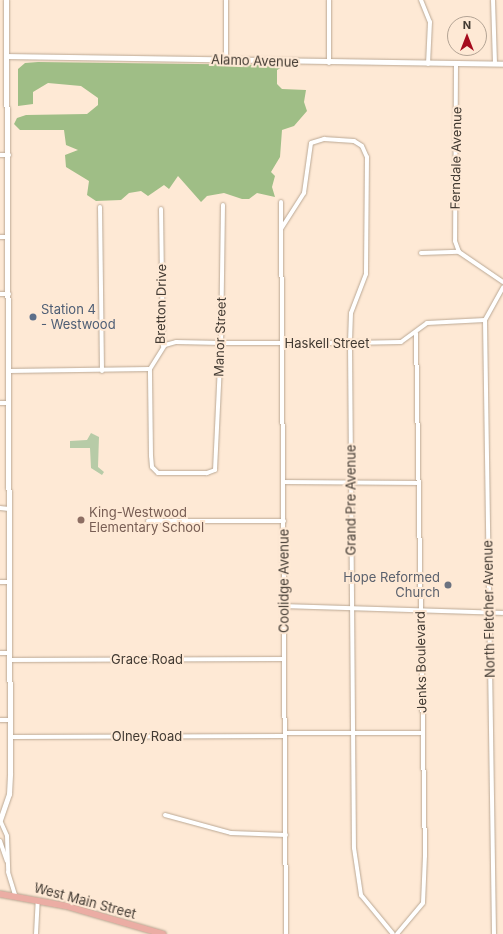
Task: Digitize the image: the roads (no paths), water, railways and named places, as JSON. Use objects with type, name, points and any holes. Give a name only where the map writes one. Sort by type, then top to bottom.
[{"type":"main road","name":"West Main Street","points":[[0,894],[15,895],[38,900],[163,934]]},
{"type":"street","points":[[6,0],[9,155],[10,789],[0,820],[7,836],[8,862]]},
{"type":"street","points":[[226,0],[226,60]]},
{"type":"street","points":[[329,63],[330,0]]},
{"type":"street","points":[[421,0],[430,22],[428,64]]},
{"type":"street","points":[[493,0],[495,64]]},
{"type":"street","name":"Alamo Avenue","points":[[7,56],[329,63],[503,64]]},
{"type":"street","name":"Ferndale Avenue","points":[[456,64],[455,241],[459,252]]},
{"type":"street","name":"Grand Pre Avenue","points":[[281,229],[304,193],[311,143],[318,139],[349,140],[362,146],[367,157],[366,274],[350,313],[353,734],[357,882],[363,899],[392,934]]},
{"type":"street","points":[[0,155],[9,155]]},
{"type":"street","name":"Coolidge Avenue","points":[[281,202],[286,934]]},
{"type":"street","name":"Manor Street","points":[[150,368],[153,469],[161,474],[207,473],[215,470],[221,343],[223,205]]},
{"type":"street","points":[[100,207],[102,371]]},
{"type":"street","name":"Bretton Drive","points":[[150,368],[163,346],[161,209]]},
{"type":"street","points":[[0,237],[8,237]]},
{"type":"street","points":[[421,253],[459,252],[503,282]]},
{"type":"street","points":[[485,320],[503,288]]},
{"type":"street","points":[[0,294],[9,294]]},
{"type":"street","name":"Haskell Street","points":[[163,346],[172,342],[401,342],[416,333],[426,323],[485,320]]},
{"type":"street","name":"North Fletcher Avenue","points":[[485,320],[494,934]]},
{"type":"street","name":"Jenks Boulevard","points":[[397,934],[423,903],[416,333]]},
{"type":"street","points":[[9,371],[102,371],[150,368]]},
{"type":"street","points":[[0,403],[9,403]]},
{"type":"street","points":[[284,482],[419,483]]},
{"type":"street","points":[[0,508],[10,509]]},
{"type":"street","points":[[148,521],[284,521]]},
{"type":"street","points":[[0,582],[10,582]]},
{"type":"street","points":[[284,606],[503,613]]},
{"type":"street","points":[[0,653],[10,653]]},
{"type":"street","name":"Grace Road","points":[[10,660],[284,659]]},
{"type":"street","points":[[0,720],[10,720]]},
{"type":"street","name":"Olney Road","points":[[10,737],[422,734]]},
{"type":"street","points":[[165,815],[226,832],[286,835]]},
{"type":"street","points":[[0,841],[8,862],[15,895]]},
{"type":"street","points":[[36,934],[38,900]]},
{"type":"street","points":[[139,927],[139,934]]},
{"type":"place","name":"Station 4 - Westwood","points":[[33,317]]},
{"type":"place","name":"King-Westwood Elementary School","points":[[81,520]]},
{"type":"place","name":"Hope Reformed Church","points":[[448,585]]}]
